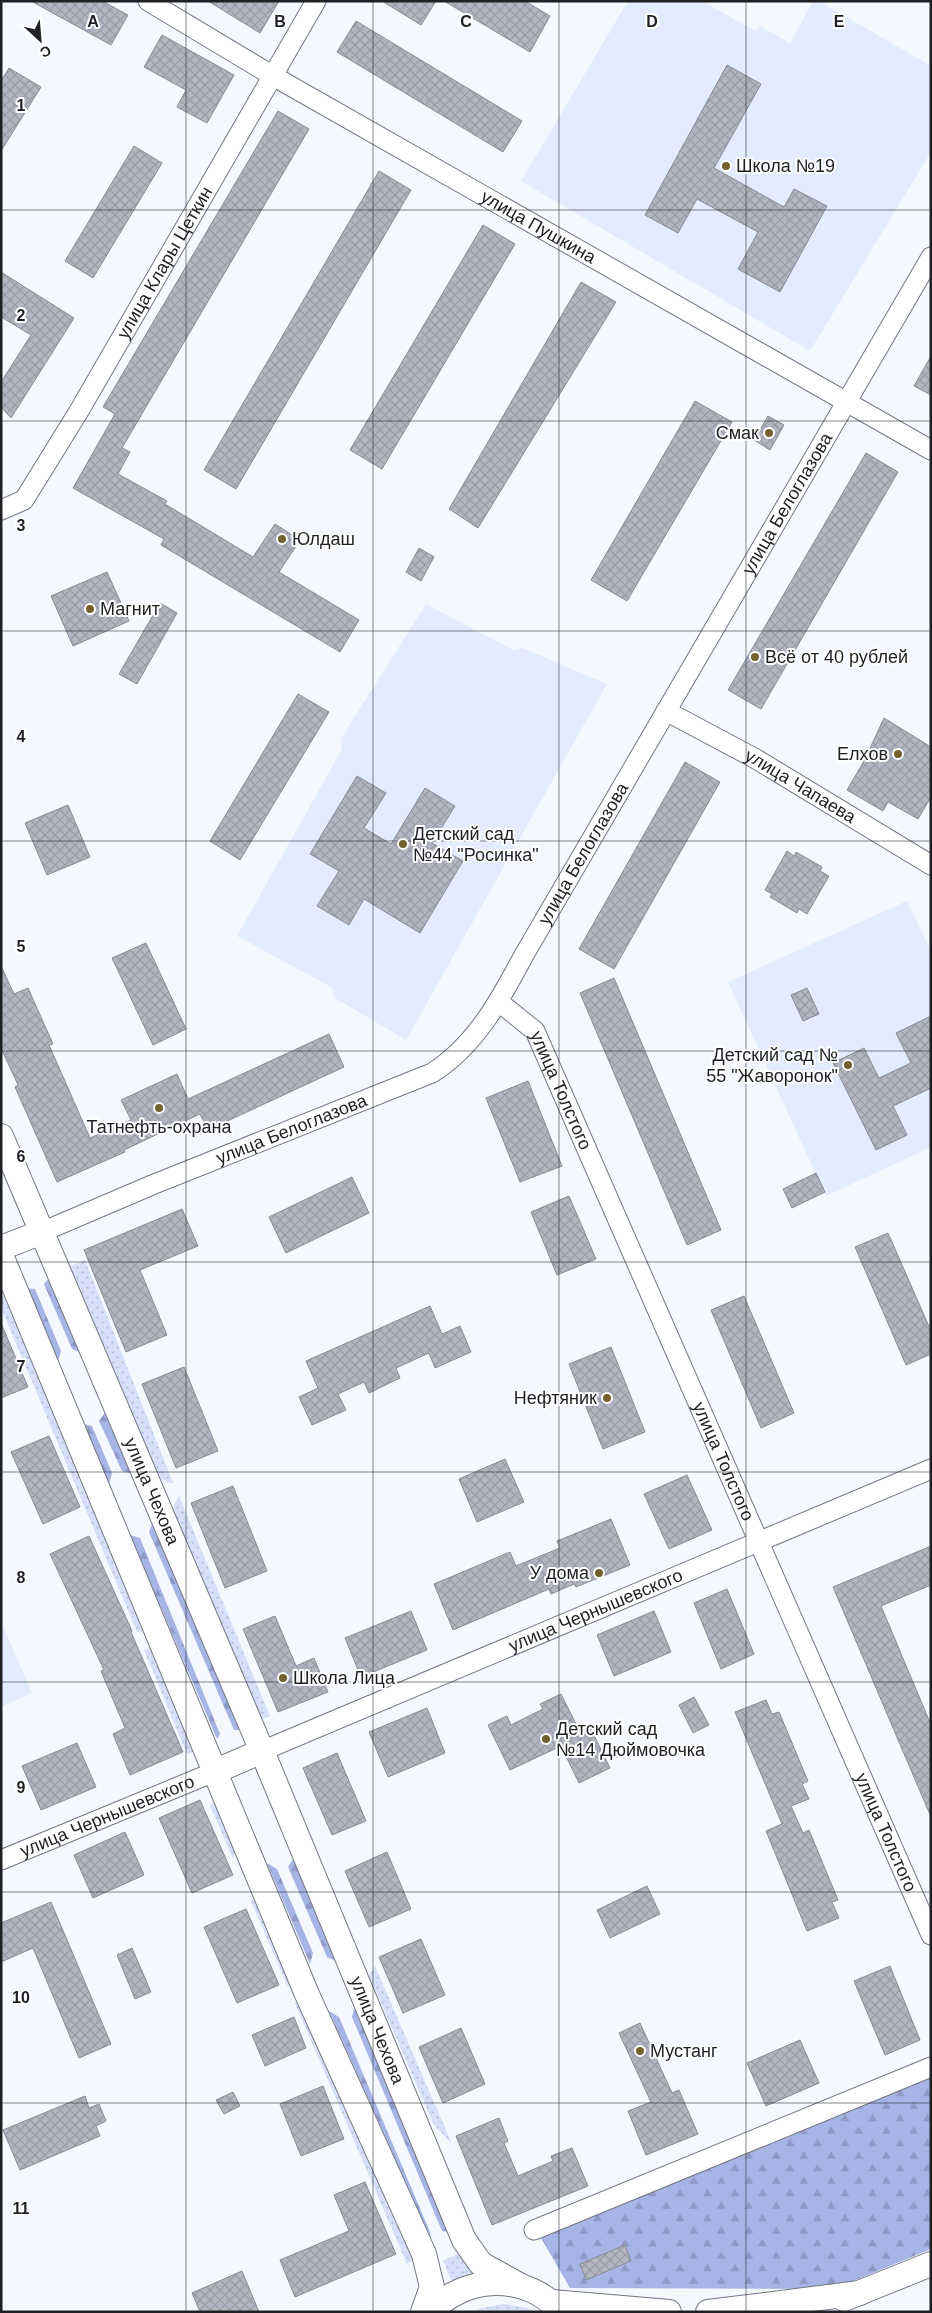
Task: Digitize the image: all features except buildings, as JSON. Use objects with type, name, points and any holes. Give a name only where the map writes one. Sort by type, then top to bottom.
[{"type":"main road","name":"улица Чехова","points":[[1,1136],[262,1751],[464,2240],[481,2264],[556,2307]]},
{"type":"main road","points":[[1,1248],[42,1232]]},
{"type":"main road","points":[[1,1255],[306,1992],[424,2254],[432,2287],[423,2312]]},
{"type":"main road","points":[[214,1772],[262,1751]]},
{"type":"main road","points":[[809,2312],[931,2264]]},
{"type":"main road","points":[[430,2312],[441,2300],[467,2287],[499,2282],[521,2286]]},
{"type":"main road","points":[[708,2312],[860,2293]]},
{"type":"main road","points":[[556,2307],[668,2312]]},
{"type":"street","name":"улица Пушкина","points":[[148,1],[273,76],[931,450]]},
{"type":"street","name":"улица Клары Цеткин","points":[[1,510],[24,500],[79,411],[316,1]]},
{"type":"street","name":"улица Белоглазова","points":[[42,1232],[152,1184],[432,1073],[447,1063],[463,1048],[499,1002],[524,955],[931,257]]},
{"type":"street","name":"улица Чапаева","points":[[666,711],[756,759],[931,865]]},
{"type":"street","name":"улица Толстого","points":[[499,1002],[535,1032],[931,1935]]},
{"type":"street","name":"улица Чернышевского","points":[[262,1751],[931,1469]]},
{"type":"street","name":"улица Чернышевского","points":[[1,1860],[214,1772]]},
{"type":"street","points":[[534,2230],[931,2067]]},
{"type":"shaded area","name":"Школа №19","points":[[628,1],[702,1],[755,31],[760,26],[790,43],[813,1],[819,1],[931,66],[931,152],[810,351],[521,181]]},
{"type":"shaded area","name":"Детский сад №44 \"Росинка\"","points":[[426,604],[513,650],[523,648],[607,684],[406,1040],[335,998],[331,987],[237,936],[341,751],[342,737]]},
{"type":"shaded area","name":"Детский сад № 55 \"Жаворонок\"","points":[[907,901],[931,951],[931,1147],[826,1196],[728,982]]},
{"type":"shaded area","points":[[85,1260],[173,1483],[164,1481],[155,1475],[68,1267]]},
{"type":"shaded area","points":[[4,1296],[145,1631],[137,1632],[1,1308],[1,1297]]},
{"type":"shaded area","points":[[179,1496],[270,1716],[259,1720],[171,1511]]},
{"type":"shaded area","points":[[1,1621],[32,1693],[1,1707]]},
{"type":"shaded area","points":[[152,1648],[195,1751],[187,1754],[144,1650]]},
{"type":"shaded area","points":[[218,1801],[237,1844],[233,1859],[210,1805]]},
{"type":"shaded area","points":[[250,1899],[262,1902],[297,1983],[288,1987]]},
{"type":"shaded area","points":[[375,1966],[452,2144],[434,2125],[369,1975]]},
{"type":"shaded area","points":[[303,1998],[415,2259],[407,2264],[295,2003]]},
{"type":"shaded area","points":[[464,2251],[474,2274],[453,2284],[443,2261]]},
{"type":"shaded area","points":[[505,2304],[527,2308],[535,2312],[474,2312],[481,2308]]},
{"type":"green space","points":[[50,1277],[82,1353],[72,1349],[44,1284]]},
{"type":"green space","points":[[25,1288],[35,1289],[61,1351],[57,1363]]},
{"type":"green space","points":[[106,1411],[133,1474],[122,1471],[99,1421]]},
{"type":"green space","points":[[83,1424],[92,1426],[112,1473],[109,1485]]},
{"type":"green space","points":[[153,1522],[241,1730],[234,1730],[149,1532]]},
{"type":"green space","points":[[130,1535],[140,1538],[220,1734],[217,1739]]},
{"type":"green space","points":[[295,1856],[338,1962],[327,1957],[288,1867]]},
{"type":"green space","points":[[267,1863],[277,1869],[313,1953],[310,1964]]},
{"type":"green space","points":[[355,2004],[453,2232],[442,2231],[352,2017]]},
{"type":"green space","points":[[329,2011],[339,2017],[430,2232],[431,2239]]},
{"type":"green space","points":[[931,2075],[931,2249],[834,2289],[570,2288],[541,2238]]},
{"type":"place","name":"Школа №19","points":[[726,166]]},
{"type":"place","name":"Смак","points":[[769,433]]},
{"type":"place","name":"Юлдаш","points":[[282,539]]},
{"type":"place","name":"Магнит","points":[[90,609]]},
{"type":"place","name":"Всё от 40 рублей","points":[[755,657]]},
{"type":"place","name":"Елхов","points":[[898,754]]},
{"type":"place","name":"Детский сад №44 \"Росинка\"","points":[[403,844]]},
{"type":"place","name":"Детский сад № 55 \"Жаворонок\"","points":[[848,1065]]},
{"type":"place","name":"Татнефть-охрана","points":[[159,1108]]},
{"type":"place","name":"Нефтяник","points":[[607,1398]]},
{"type":"place","name":"У дома","points":[[599,1573]]},
{"type":"place","name":"Школа Лица","points":[[283,1678]]},
{"type":"place","name":"Детский сад №14 Дюймовочка","points":[[546,1739]]},
{"type":"place","name":"Мустанг","points":[[640,2051]]}]
